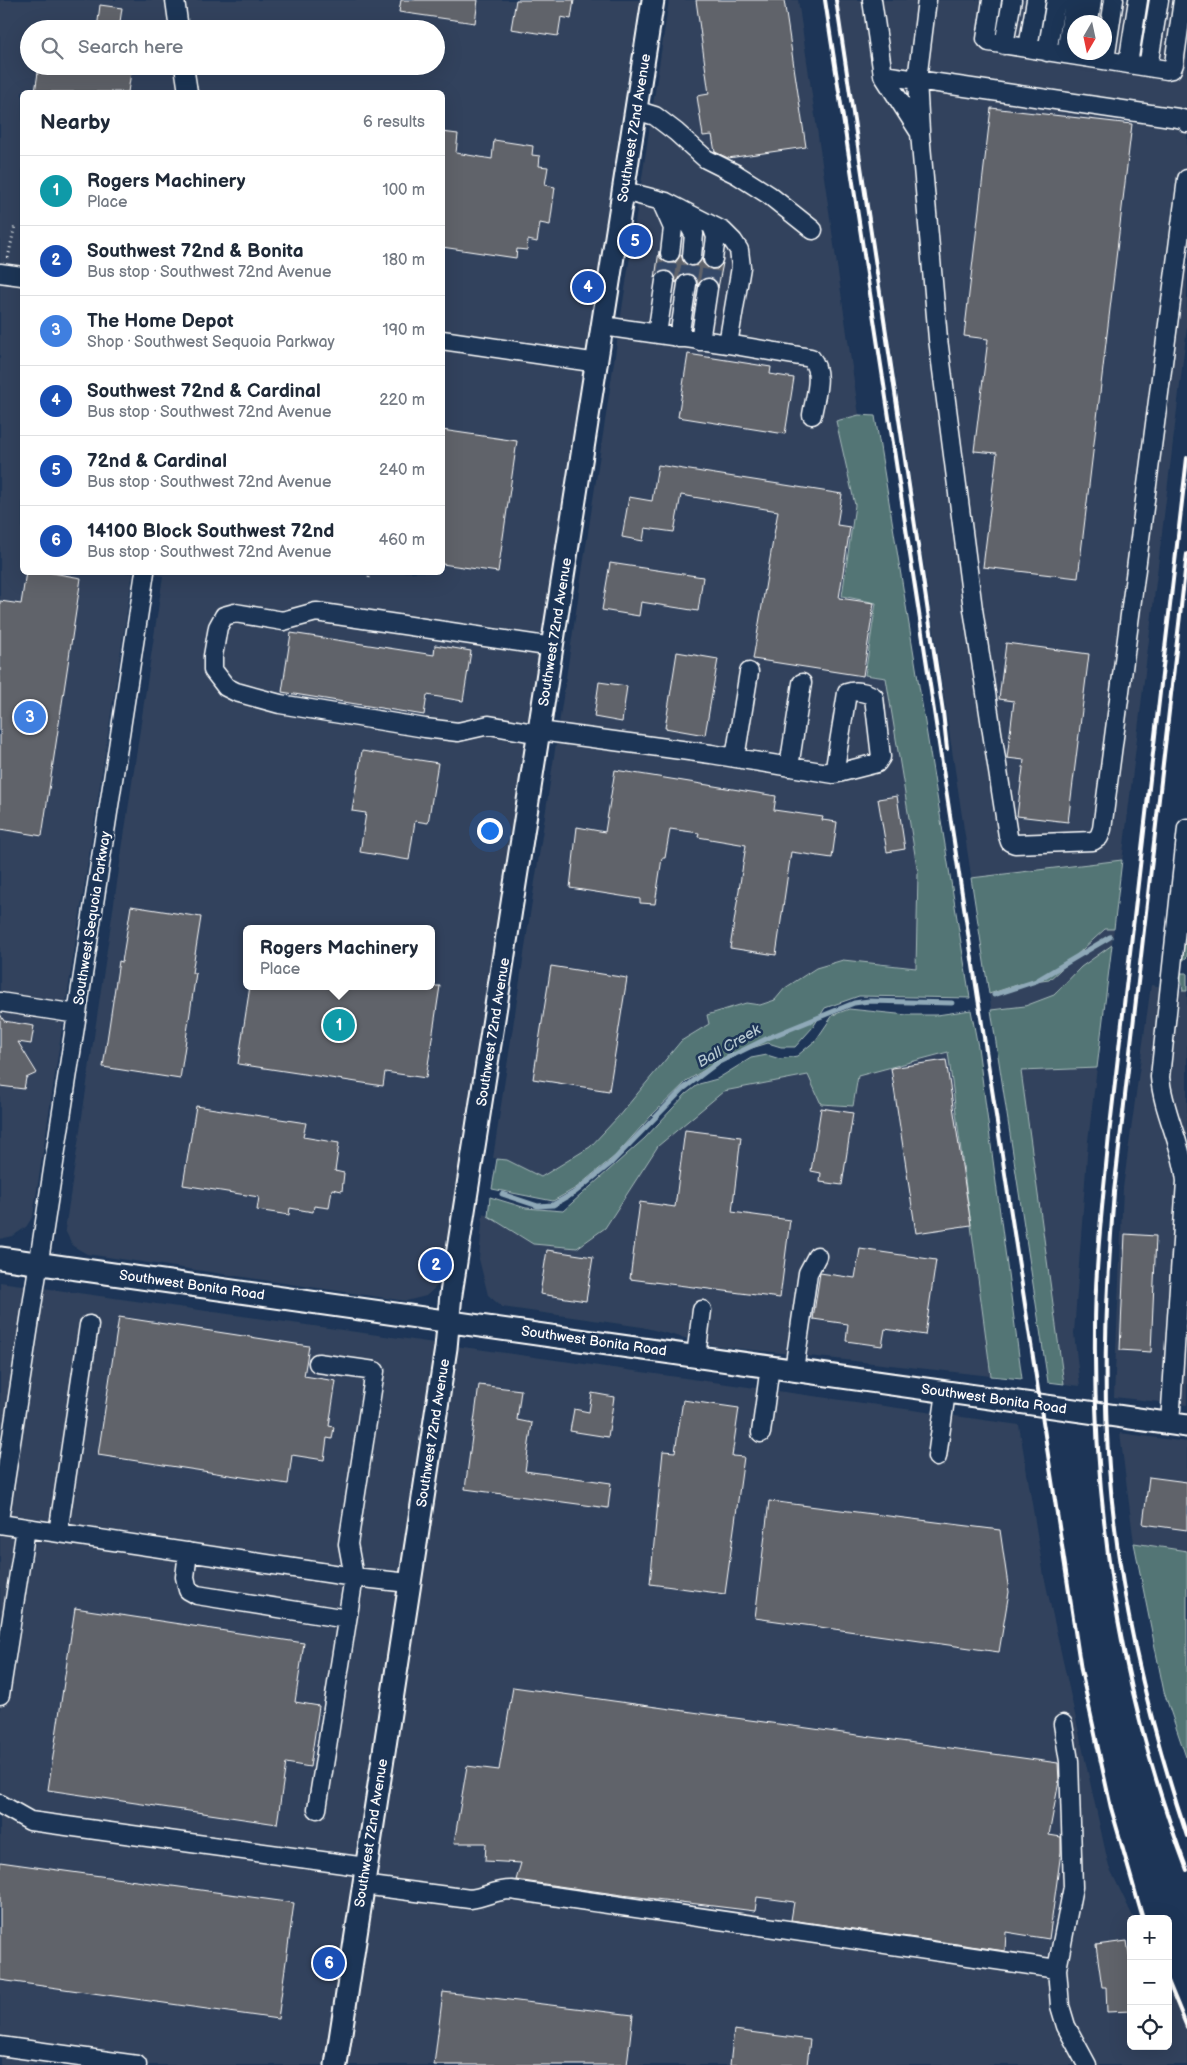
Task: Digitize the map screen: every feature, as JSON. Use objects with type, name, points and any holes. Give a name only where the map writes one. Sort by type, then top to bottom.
[{"type":"main road","name":"Southwest 72nd Avenue","points":[[336,2065],[653,0]]},
{"type":"main road","name":"Southwest Bonita Road","points":[[0,1258],[1178,1424]]},
{"type":"street","points":[[175,0],[178,20]]},
{"type":"street","points":[[872,0],[883,75],[920,134]]},
{"type":"street","points":[[927,0],[918,80],[920,134],[938,338],[974,609],[1008,836],[1010,842],[1015,844],[1093,841],[1099,837],[1102,829],[1187,179]]},
{"type":"street","points":[[992,0],[986,39],[989,42],[1066,54],[1074,0]]},
{"type":"street","points":[[1004,45],[1012,0]]},
{"type":"street","points":[[1028,48],[1036,0]]},
{"type":"street","points":[[1047,52],[1056,0]]},
{"type":"street","points":[[1090,15],[1092,0]]},
{"type":"street","points":[[1112,15],[1114,0]]},
{"type":"street","points":[[1128,64],[1138,0]]},
{"type":"street","points":[[1148,67],[1159,0]]},
{"type":"street","points":[[1105,60],[1167,70],[1172,69],[1183,0]]},
{"type":"street","points":[[185,75],[188,90]]},
{"type":"street","points":[[883,75],[1178,118],[1186,120],[1187,123]]},
{"type":"street","points":[[636,110],[655,116],[706,159],[736,174],[769,195],[813,230]]},
{"type":"street","points":[[624,192],[676,207],[722,231],[733,241],[739,250],[741,259],[728,344]]},
{"type":"street","points":[[676,207],[673,228],[692,256]]},
{"type":"street","points":[[676,207],[704,236],[692,256]]},
{"type":"street","points":[[692,256],[716,237],[712,226]]},
{"type":"street","points":[[2,273],[20,276]]},
{"type":"street","points":[[679,337],[687,284],[679,337]]},
{"type":"street","points":[[603,326],[811,358],[816,364],[818,377],[812,415]]},
{"type":"street","points":[[445,340],[598,363]]},
{"type":"street","name":"Southwest Sequoia Parkway","points":[[0,1514],[144,575]]},
{"type":"street","points":[[553,646],[316,612],[301,614],[283,621],[235,613],[224,616],[218,627],[213,656],[213,670],[226,687],[236,692],[280,704],[458,732],[489,726],[735,758],[834,774],[877,763],[881,757],[874,697],[869,693],[852,691],[847,693],[834,774]]},
{"type":"street","points":[[735,758],[749,672]]},
{"type":"street","points":[[788,767],[802,683]]},
{"type":"street","points":[[1178,1424],[1186,1180],[1183,1158],[1161,1094],[1160,1077],[1187,828]]},
{"type":"street","points":[[0,1002],[77,1014]]},
{"type":"street","points":[[794,1370],[808,1273],[817,1256]]},
{"type":"street","points":[[696,1356],[702,1310]]},
{"type":"street","points":[[58,1533],[88,1325]]},
{"type":"street","points":[[317,1809],[354,1577],[348,1544],[375,1371],[318,1363]]},
{"type":"street","points":[[761,1434],[770,1366]]},
{"type":"street","points":[[937,1457],[946,1392]]},
{"type":"street","points":[[0,1524],[354,1577],[409,1583]]},
{"type":"street","points":[[0,1694],[26,1528]]},
{"type":"street","points":[[188,1552],[185,1577],[188,1590],[197,1595],[347,1618]]},
{"type":"street","points":[[1063,1724],[1070,1761],[1073,1887],[1056,1969],[1060,2006],[1066,2026],[1087,2065]]},
{"type":"street","points":[[0,1804],[30,1821],[364,1876],[470,1899],[484,1897],[498,1890],[511,1890],[1056,1969]]},
{"type":"street","points":[[0,2046],[137,2065]]},
{"type":"path","points":[[2,273],[15,225]]},
{"type":"shaded area","points":[[0,0],[640,0],[443,1271],[437,1286],[426,1296],[406,1301],[87,1254],[73,1246],[65,1230],[163,576],[157,575],[445,575],[445,90],[20,90],[20,575],[133,575],[33,1216],[26,1227],[13,1236],[0,1239]]},
{"type":"shaded area","points":[[669,0],[798,0],[859,415],[836,421],[855,505],[842,596],[877,603],[865,674],[886,678],[918,873],[916,968],[879,963],[785,988],[775,1000],[760,1005],[746,1003],[708,1015],[709,1024],[680,1041],[618,1117],[590,1147],[541,1177],[507,1160],[493,1158]]},
{"type":"shaded area","points":[[838,0],[1187,0],[1187,327],[1088,1141],[1074,1333],[1080,1386],[1048,1382]]},
{"type":"shaded area","points":[[1151,985],[1187,991],[1187,1405],[1114,1397],[1123,1188]]},
{"type":"shaded area","points":[[948,1052],[991,1376],[716,1346],[642,1327],[502,1307],[488,1295],[479,1259],[483,1213],[533,1244],[605,1228],[658,1146],[724,1091],[808,1075],[853,1106],[858,1076]]},
{"type":"shaded area","points":[[0,1282],[1019,1425],[1044,1576],[1109,1867],[1132,1915],[1127,1915],[1127,2050],[1172,2050],[1172,1997],[1187,2027],[1187,2065],[0,2065]]},
{"type":"shaded area","points":[[1120,1433],[1187,1442],[1187,1551],[1134,1543]]},
{"type":"green space","points":[[859,415],[875,416],[970,998],[859,996],[825,1008],[813,1027],[795,1047],[781,1047],[768,1043],[729,1055],[688,1080],[651,1116],[615,1156],[576,1188],[553,1201],[492,1189],[497,1159],[507,1160],[541,1177],[590,1147],[618,1117],[681,1041],[709,1024],[707,1015],[746,1003],[760,1005],[775,1000],[785,988],[816,968],[843,960],[916,968],[918,873],[886,678],[865,675],[876,603],[842,596],[855,505],[836,421]]},
{"type":"green space","points":[[1122,860],[1114,929],[1105,929],[1049,980],[1020,984],[989,994],[971,878]]},
{"type":"green space","points":[[1187,929],[1187,957],[1180,963]]},
{"type":"green space","points":[[1112,945],[1097,1068],[1021,1071],[1064,1384],[1048,1382],[991,1010],[1025,1006],[1054,995],[1081,967]]},
{"type":"green space","points":[[1180,973],[1187,973],[1187,991],[1183,991]]},
{"type":"green space","points":[[849,1009],[907,1015],[937,1015],[971,1010],[978,1047],[1022,1379],[991,1376],[948,1052],[858,1076],[853,1106],[821,1104],[808,1075],[724,1091],[658,1146],[605,1228],[577,1248],[533,1244],[488,1216],[490,1197],[526,1208],[563,1211],[645,1138],[686,1094],[699,1084],[717,1079],[751,1058],[767,1055],[780,1059],[797,1056],[816,1040],[833,1015]]},
{"type":"green space","points":[[1134,1543],[1187,1551],[1187,1760],[1164,1692]]},
{"type":"building","points":[[401,0],[478,0],[475,23],[399,12]]},
{"type":"building","points":[[516,0],[574,0],[571,19],[561,17],[558,36],[511,29]]},
{"type":"building","points":[[696,0],[784,0],[806,147],[728,158],[715,152],[712,135],[703,136],[697,96],[709,94]]},
{"type":"building","points":[[100,5],[122,8],[120,20],[98,20]]},
{"type":"building","points":[[38,75],[131,75],[128,90],[35,90]]},
{"type":"building","points":[[991,108],[1132,124],[1078,578],[983,567],[997,453],[974,451],[988,339],[964,336]]},
{"type":"building","points":[[445,132],[458,134],[456,153],[492,159],[494,140],[533,146],[532,155],[540,156],[539,166],[548,167],[545,185],[555,187],[550,225],[540,223],[537,242],[528,240],[527,250],[517,249],[516,258],[445,247]]},
{"type":"building","points":[[659,251],[660,258],[668,263],[675,263],[681,254],[683,261],[691,266],[697,265],[702,258],[703,263],[711,269],[717,269],[723,263],[718,288],[715,280],[709,277],[704,278],[697,286],[697,280],[689,274],[679,277],[676,283],[672,273],[667,271],[661,271],[655,278]]},
{"type":"building","points":[[688,354],[771,367],[770,374],[794,378],[785,434],[678,417]]},
{"type":"building","points":[[445,430],[517,441],[498,572],[445,564]]},
{"type":"building","points":[[658,465],[842,494],[837,525],[850,527],[839,598],[874,603],[863,676],[753,659],[778,511],[681,495],[674,532],[645,528],[643,541],[622,537],[629,497],[652,501]]},
{"type":"building","points":[[610,563],[703,577],[698,611],[641,602],[639,616],[602,610]]},
{"type":"building","points":[[26,575],[64,575],[81,578],[42,836],[0,829],[0,601],[21,604]]},
{"type":"building","points":[[291,633],[434,655],[435,645],[471,651],[463,701],[427,695],[424,715],[282,692]]},
{"type":"building","points":[[1006,643],[1089,654],[1068,822],[1017,816],[1024,760],[1007,758],[1014,701],[999,699]]},
{"type":"building","points":[[677,652],[718,659],[705,735],[665,728]]},
{"type":"building","points":[[599,682],[627,686],[622,722],[594,717]]},
{"type":"building","points":[[362,751],[438,763],[428,823],[415,821],[409,860],[360,852],[366,813],[352,811]]},
{"type":"building","points":[[615,770],[776,796],[774,810],[823,817],[822,820],[837,822],[832,858],[791,852],[776,955],[730,948],[746,845],[698,837],[699,833],[670,829],[665,858],[662,858],[655,904],[640,903],[640,899],[570,888],[577,827],[605,832]]},
{"type":"building","points":[[897,796],[905,849],[887,852],[878,799]]},
{"type":"building","points":[[131,906],[201,917],[192,973],[196,973],[180,1079],[103,1067],[119,961],[122,962]]},
{"type":"building","points":[[551,966],[627,978],[609,1091],[533,1079]]},
{"type":"building","points":[[435,986],[440,986],[426,1078],[385,1072],[383,1086],[238,1064],[249,990],[435,990]]},
{"type":"building","points":[[0,1014],[4,1021],[34,1026],[31,1044],[18,1042],[37,1073],[26,1078],[24,1089],[0,1086]]},
{"type":"building","points":[[946,1060],[971,1225],[916,1233],[891,1068]]},
{"type":"building","points":[[196,1106],[306,1123],[303,1137],[339,1143],[335,1171],[344,1173],[342,1191],[332,1189],[329,1208],[314,1206],[313,1212],[290,1208],[289,1215],[257,1210],[259,1197],[183,1185]]},
{"type":"building","points":[[821,1108],[853,1113],[842,1185],[820,1182],[821,1173],[811,1171]]},
{"type":"building","points":[[685,1130],[741,1137],[732,1212],[790,1220],[780,1298],[630,1279],[640,1202],[675,1207]]},
{"type":"building","points":[[1125,1234],[1156,1236],[1151,1352],[1120,1350]]},
{"type":"building","points":[[860,1249],[936,1260],[925,1335],[885,1329],[882,1346],[846,1341],[848,1324],[813,1319],[820,1273],[855,1278]]},
{"type":"building","points":[[547,1250],[593,1257],[586,1301],[540,1294]]},
{"type":"building","points":[[119,1317],[309,1346],[304,1376],[336,1381],[329,1426],[334,1427],[332,1439],[327,1438],[324,1460],[292,1455],[288,1484],[98,1455]]},
{"type":"building","points":[[479,1385],[521,1390],[517,1420],[532,1423],[525,1471],[611,1483],[608,1508],[465,1489]]},
{"type":"building","points":[[592,1393],[614,1397],[608,1437],[570,1431],[574,1409],[589,1412]]},
{"type":"building","points":[[683,1400],[739,1408],[732,1456],[744,1457],[725,1594],[650,1584],[663,1451],[675,1452]]},
{"type":"building","points":[[1149,1477],[1187,1482],[1187,1530],[1143,1524]]},
{"type":"building","points":[[769,1501],[1000,1530],[1009,1592],[999,1652],[755,1618]]},
{"type":"building","points":[[75,1608],[304,1643],[295,1702],[319,1706],[310,1767],[286,1763],[277,1824],[48,1790]]},
{"type":"building","points":[[513,1687],[1058,1763],[1059,1781],[1049,1835],[1061,1837],[1061,1852],[1049,1939],[1006,1932],[1005,1951],[791,1920],[794,1902],[757,1897],[755,1911],[516,1880],[521,1863],[485,1861],[486,1843],[454,1843],[467,1766],[499,1770]]},
{"type":"building","points":[[0,1862],[294,1903],[278,2019],[0,1980]]},
{"type":"building","points":[[1127,1941],[1127,2011],[1107,2012],[1106,1987],[1102,1987],[1096,1945]]},
{"type":"building","points":[[443,1992],[633,2015],[627,2065],[434,2065]]},
{"type":"building","points":[[734,2030],[810,2040],[807,2065],[730,2065]]},
{"type":"waterway","name":"Ball Creek","points":[[994,995],[1036,981],[1110,937]]},
{"type":"waterway","name":"Ball Creek","points":[[502,1194],[538,1206],[553,1205],[574,1193],[610,1164],[683,1089],[717,1063],[768,1038],[854,1003],[869,1001],[952,1003]]},
{"type":"tunnel","points":[[665,281],[670,253]]},
{"type":"tunnel","points":[[687,284],[692,256]]},
{"type":"tunnel","points":[[708,288],[713,259]]},
{"type":"railway","points":[[825,0],[1081,1670],[1111,1808],[1142,1915]]},
{"type":"railway","points":[[836,0],[947,749]]},
{"type":"railway","points":[[1187,458],[1109,1135],[1095,1306],[1099,1468],[1106,1537],[1116,1604],[1128,1672],[1144,1739],[1164,1805],[1187,1870]]},
{"type":"railway","points":[[1187,554],[1114,1192],[1107,1295],[1106,1364],[1109,1467],[1119,1561],[1136,1654],[1147,1700],[1187,1836]]},
{"type":"railway","points":[[1172,1991],[1187,2027]]},
{"type":"place","name":"72nd & Cardinal","points":[[635,241]]},
{"type":"place","name":"Southwest 72nd & Cardinal","points":[[588,287]]},
{"type":"place","name":"The Home Depot","points":[[30,717]]},
{"type":"place","name":"Rogers Machinery","points":[[339,1025]]},
{"type":"place","name":"Southwest 72nd & Bonita","points":[[436,1265]]},
{"type":"place","name":"14100 Block Southwest 72nd","points":[[329,1963]]}]
